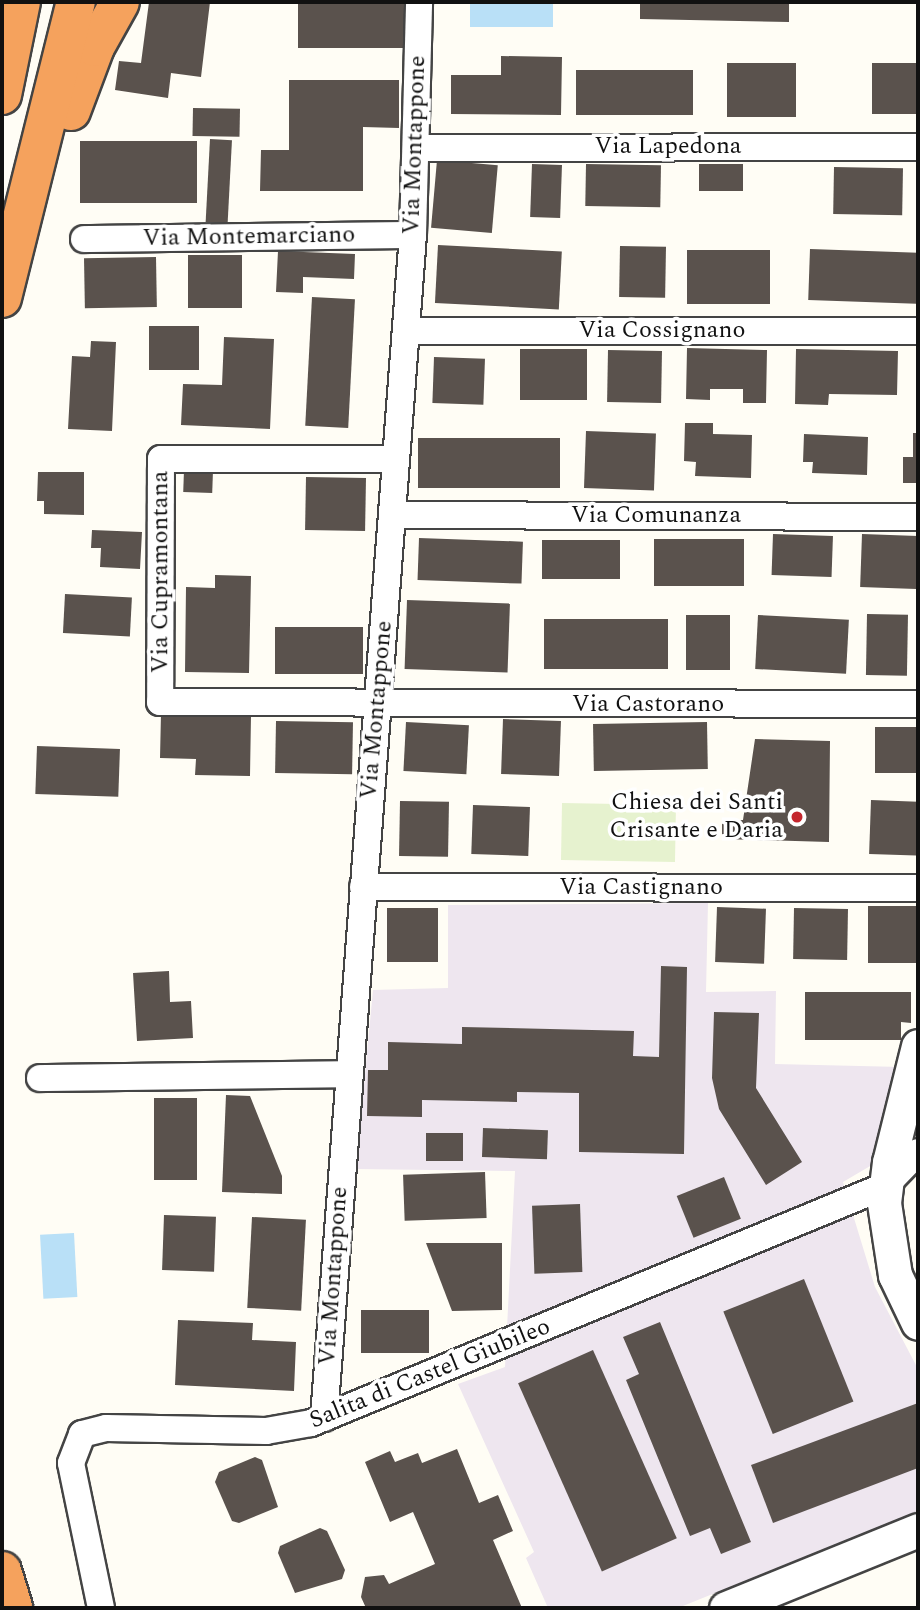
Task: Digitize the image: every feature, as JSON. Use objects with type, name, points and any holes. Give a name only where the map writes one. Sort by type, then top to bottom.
[{"type":"highway","points":[[2,96],[21,2]]},
{"type":"highway","points":[[2,298],[76,2]]},
{"type":"highway","points":[[26,204],[51,161],[95,47],[120,2]]},
{"type":"highway","points":[[2,1571],[13,1608]]},
{"type":"street","name":"Via Montappone","points":[[324,1419],[413,234],[418,148],[419,2]]},
{"type":"street","name":"Via Lapedona","points":[[418,148],[918,147]]},
{"type":"street","name":"Via Montemarciano","points":[[84,239],[413,234]]},
{"type":"street","name":"Via Cossignano","points":[[406,331],[918,331]]},
{"type":"street","name":"Via Cupramontana","points":[[377,706],[160,702],[161,459],[396,459]]},
{"type":"street","name":"Via Comunanza","points":[[393,515],[918,517]]},
{"type":"street","name":"Via Castorano","points":[[377,706],[918,704]]},
{"type":"street","name":"Via Castignano","points":[[363,887],[918,888]]},
{"type":"street","points":[[918,1046],[885,1186],[890,1255],[918,1323]]},
{"type":"street","points":[[40,1078],[348,1074]]},
{"type":"street","name":"Salita di Castel Giubileo","points":[[102,1608],[71,1463],[82,1434],[106,1428],[266,1431],[324,1419],[885,1186],[918,1152]]},
{"type":"street","points":[[726,1608],[917,1531]]},
{"type":"shaded area","points":[[708,903],[706,992],[776,991],[775,1064],[902,1067],[877,1162],[843,1182],[875,1287],[918,1369],[918,1511],[678,1608],[548,1608],[526,1558],[534,1552],[458,1384],[505,1367],[515,1171],[356,1169],[373,990],[448,988],[448,905]]},
{"type":"green space","points":[[562,803],[676,805],[675,862],[561,860]]},
{"type":"water","points":[[470,2],[553,2],[553,27],[470,27]]},
{"type":"water","points":[[74,1233],[77,1297],[43,1299],[40,1235]]},
{"type":"building","points":[[149,2],[210,2],[201,77],[171,73],[168,98],[115,90],[119,61],[141,63]]},
{"type":"building","points":[[298,2],[411,2],[411,48],[298,48]]},
{"type":"building","points":[[640,2],[789,2],[789,22],[640,19]]},
{"type":"building","points":[[501,56],[562,57],[561,115],[451,114],[451,75],[501,75]]},
{"type":"building","points":[[727,63],[796,63],[796,117],[727,117]]},
{"type":"building","points":[[872,63],[918,63],[918,114],[872,114]]},
{"type":"building","points":[[576,70],[693,70],[693,115],[576,115]]},
{"type":"building","points":[[289,80],[399,80],[399,128],[363,127],[363,191],[260,191],[261,150],[289,150]]},
{"type":"building","points":[[193,108],[240,109],[240,137],[193,136]]},
{"type":"building","points":[[210,139],[232,140],[228,223],[206,222]]},
{"type":"building","points":[[80,141],[197,141],[197,203],[80,203]]},
{"type":"building","points":[[437,160],[498,165],[492,233],[431,228]]},
{"type":"building","points":[[532,164],[562,165],[560,218],[530,217]]},
{"type":"building","points":[[586,164],[661,165],[660,207],[585,206]]},
{"type":"building","points":[[699,164],[743,164],[743,191],[699,191]]},
{"type":"building","points":[[834,167],[903,168],[902,215],[833,214]]},
{"type":"building","points":[[438,245],[562,251],[559,309],[435,303]]},
{"type":"building","points":[[620,246],[666,247],[665,298],[619,297]]},
{"type":"building","points":[[810,249],[918,253],[916,304],[808,300]]},
{"type":"building","points":[[687,250],[770,250],[770,304],[687,304]]},
{"type":"building","points":[[278,251],[355,254],[354,279],[303,277],[303,293],[276,292]]},
{"type":"building","points":[[188,255],[242,255],[242,308],[188,308]]},
{"type":"building","points":[[156,257],[157,307],[85,308],[84,258]]},
{"type":"building","points":[[312,297],[355,299],[348,428],[305,426]]},
{"type":"building","points":[[149,326],[199,326],[199,370],[149,370]]},
{"type":"building","points":[[224,337],[274,339],[270,429],[181,425],[183,384],[222,385]]},
{"type":"building","points":[[91,341],[116,342],[112,431],[68,429],[72,356],[90,357]]},
{"type":"building","points":[[687,348],[767,350],[766,403],[743,403],[743,389],[710,389],[710,400],[686,399]]},
{"type":"building","points":[[520,349],[587,349],[587,400],[520,400]]},
{"type":"building","points":[[796,349],[898,351],[897,395],[829,394],[828,405],[795,404]]},
{"type":"building","points":[[608,350],[662,351],[661,403],[607,402]]},
{"type":"building","points":[[434,357],[485,359],[483,405],[432,403]]},
{"type":"building","points":[[685,423],[713,423],[713,434],[752,435],[751,478],[695,476],[696,462],[684,461]]},
{"type":"building","points":[[586,431],[656,433],[654,490],[584,488]]},
{"type":"building","points":[[913,433],[918,433],[918,483],[903,483],[903,457],[913,457]]},
{"type":"building","points":[[804,434],[868,437],[867,475],[812,473],[813,462],[803,462]]},
{"type":"building","points":[[418,438],[560,438],[560,488],[418,488]]},
{"type":"building","points":[[184,470],[213,471],[212,493],[183,492]]},
{"type":"building","points":[[38,472],[84,472],[84,515],[44,514],[44,501],[37,501]]},
{"type":"building","points":[[306,477],[366,478],[365,531],[305,530]]},
{"type":"building","points":[[92,530],[142,532],[140,569],[100,567],[101,548],[91,548]]},
{"type":"building","points":[[773,534],[833,536],[832,577],[772,575]]},
{"type":"building","points":[[862,534],[918,536],[916,589],[860,587]]},
{"type":"building","points":[[419,538],[523,542],[521,584],[418,580]]},
{"type":"building","points":[[654,539],[744,539],[744,586],[654,586]]},
{"type":"building","points":[[542,540],[620,540],[620,579],[542,579]]},
{"type":"building","points":[[215,575],[251,576],[249,673],[185,672],[186,587],[215,588]]},
{"type":"building","points":[[65,594],[132,598],[130,636],[63,633]]},
{"type":"building","points":[[407,600],[510,604],[508,673],[405,669]]},
{"type":"building","points":[[867,614],[908,615],[907,676],[866,675]]},
{"type":"building","points":[[686,615],[730,615],[730,670],[686,670]]},
{"type":"building","points":[[758,615],[849,620],[846,674],[755,669]]},
{"type":"building","points":[[544,619],[668,619],[668,669],[544,669]]},
{"type":"building","points":[[275,627],[363,627],[363,674],[275,674]]},
{"type":"building","points":[[161,713],[251,716],[250,776],[195,775],[196,759],[160,758]]},
{"type":"building","points":[[503,719],[561,721],[559,776],[501,774]]},
{"type":"building","points":[[276,721],[353,722],[352,774],[275,773]]},
{"type":"building","points":[[406,722],[469,725],[466,774],[403,771]]},
{"type":"building","points":[[707,722],[708,769],[594,771],[593,724]]},
{"type":"building","points":[[875,727],[918,727],[918,773],[875,773]]},
{"type":"building","points":[[755,739],[830,741],[829,842],[722,839],[722,821],[743,820]]},
{"type":"building","points":[[37,746],[120,749],[118,797],[35,794]]},
{"type":"building","points":[[871,800],[918,802],[916,856],[869,854]]},
{"type":"building","points":[[400,801],[449,802],[448,857],[399,856]]},
{"type":"building","points":[[473,805],[530,807],[528,856],[471,854]]},
{"type":"building","points":[[868,906],[918,906],[918,963],[868,963]]},
{"type":"building","points":[[717,907],[766,909],[764,964],[715,962]]},
{"type":"building","points":[[387,908],[438,908],[438,962],[387,962]]},
{"type":"building","points":[[794,908],[848,909],[847,960],[793,959]]},
{"type":"building","points":[[661,966],[687,967],[684,1154],[579,1152],[579,1093],[517,1092],[517,1102],[422,1100],[422,1117],[367,1116],[368,1070],[388,1070],[388,1042],[462,1044],[462,1027],[634,1031],[633,1056],[659,1057]]},
{"type":"building","points":[[169,971],[170,1002],[191,1001],[193,1038],[137,1041],[133,973]]},
{"type":"building","points":[[805,992],[911,992],[911,1023],[901,1022],[901,1040],[805,1040]]},
{"type":"building","points":[[714,1012],[759,1013],[756,1088],[802,1162],[766,1185],[719,1109],[712,1078]]},
{"type":"building","points":[[226,1095],[250,1096],[282,1176],[282,1194],[222,1192]]},
{"type":"building","points":[[154,1098],[197,1098],[197,1180],[154,1180]]},
{"type":"building","points":[[483,1128],[548,1130],[547,1159],[482,1157]]},
{"type":"building","points":[[426,1133],[463,1133],[463,1161],[426,1161]]},
{"type":"building","points":[[485,1172],[487,1218],[405,1221],[403,1175]]},
{"type":"building","points":[[724,1177],[741,1219],[694,1238],[677,1196]]},
{"type":"building","points":[[580,1204],[582,1272],[534,1274],[532,1206]]},
{"type":"building","points":[[164,1215],[216,1217],[214,1272],[162,1270]]},
{"type":"building","points":[[252,1217],[306,1220],[301,1311],[247,1308]]},
{"type":"building","points":[[426,1243],[502,1243],[502,1310],[452,1311]]},
{"type":"building","points":[[804,1279],[853,1401],[773,1434],[723,1312]]},
{"type":"building","points":[[361,1310],[429,1310],[429,1353],[361,1353]]},
{"type":"building","points":[[178,1320],[253,1323],[252,1340],[296,1342],[294,1391],[175,1385]]},
{"type":"building","points":[[660,1322],[751,1542],[721,1554],[710,1528],[690,1536],[626,1380],[639,1374],[623,1337]]},
{"type":"building","points":[[593,1350],[677,1538],[602,1572],[518,1383]]},
{"type":"building","points":[[918,1403],[918,1468],[773,1523],[751,1465]]},
{"type":"building","points":[[457,1449],[479,1503],[498,1495],[513,1531],[493,1540],[522,1608],[366,1608],[361,1597],[365,1577],[384,1575],[389,1584],[435,1564],[413,1512],[390,1522],[365,1462],[390,1451],[395,1462],[418,1453],[422,1463]]},
{"type":"building","points":[[255,1457],[262,1460],[278,1507],[239,1523],[232,1521],[215,1482],[219,1472]]},
{"type":"building","points":[[320,1528],[327,1531],[345,1570],[342,1579],[295,1593],[278,1553],[280,1546]]},
{"type":"place","name":"Chiesa dei Santi Crisante e Daria","points":[[797,817]]}]
